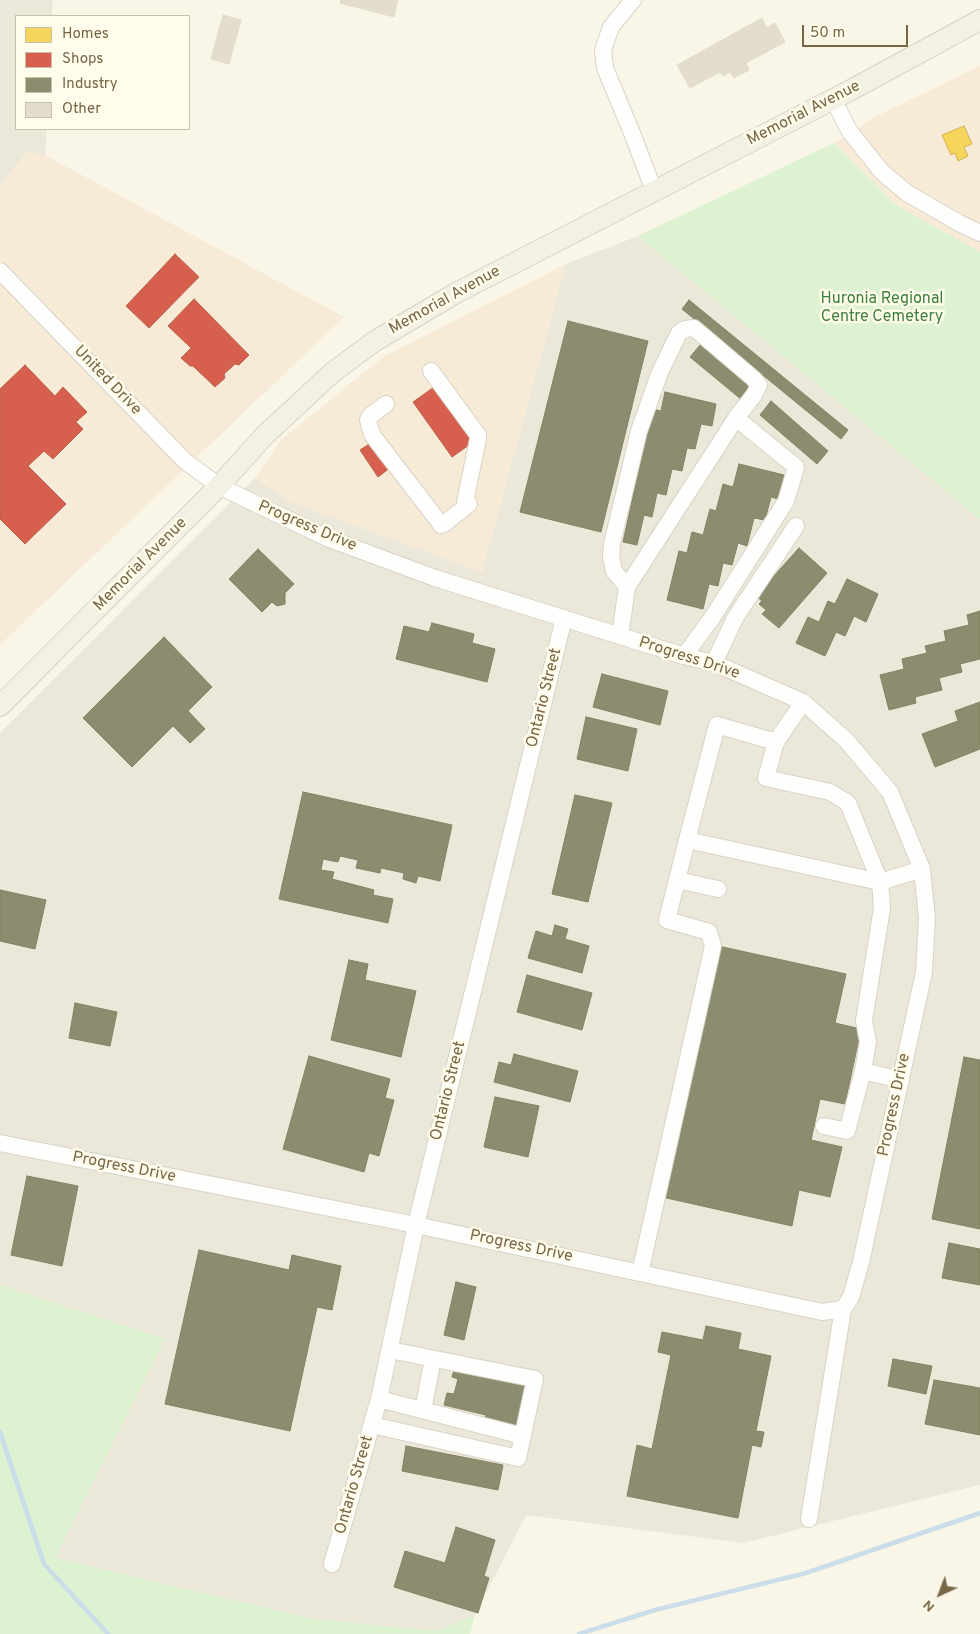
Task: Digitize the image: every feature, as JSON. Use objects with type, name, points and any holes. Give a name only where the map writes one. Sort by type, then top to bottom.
[{"type":"main road","name":"Memorial Avenue","points":[[0,706],[219,486],[247,454],[308,393],[344,363],[375,341],[456,293],[833,99],[980,20]]},
{"type":"street","points":[[633,0],[611,27],[603,50],[604,68],[654,191]]},
{"type":"street","points":[[833,99],[850,132],[882,172],[907,193],[980,233]]},
{"type":"street","name":"United Drive","points":[[0,271],[185,461],[219,486]]},
{"type":"street","points":[[620,636],[627,587],[759,385],[694,328],[686,329],[679,333],[647,405],[639,431],[612,544],[611,557],[614,571],[627,587]]},
{"type":"street","points":[[386,404],[370,416],[368,420],[374,436],[441,525],[444,524],[467,503],[478,435],[431,371]]},
{"type":"street","points":[[684,656],[712,618],[786,501],[796,467],[736,418]]},
{"type":"street","name":"Progress Drive","points":[[0,1143],[416,1225],[822,1312],[843,1309],[851,1297],[861,1262],[924,972],[927,918],[922,870],[890,792],[846,740],[802,702],[714,663],[684,656],[435,578],[327,538],[219,486]]},
{"type":"street","points":[[714,663],[735,618],[796,526]]},
{"type":"street","name":"Ontario Street","points":[[332,1564],[379,1399],[416,1225],[564,618]]},
{"type":"street","points":[[802,702],[776,742],[766,778],[830,792],[848,803],[880,882],[882,908],[864,1021],[868,1042],[863,1071],[847,1131],[824,1126]]},
{"type":"street","points":[[640,1273],[713,946],[709,932],[667,920],[687,840],[717,724],[776,742]]},
{"type":"street","points":[[687,840],[880,882],[922,870]]},
{"type":"street","points":[[677,880],[718,889]]},
{"type":"street","points":[[863,1071],[901,1080]]},
{"type":"street","points":[[809,1519],[843,1309]]},
{"type":"street","points":[[372,1425],[518,1458],[535,1379],[390,1350]]},
{"type":"street","points":[[423,1410],[433,1359]]},
{"type":"street","points":[[379,1399],[523,1436]]},
{"type":"shaded area","points":[[0,0],[53,0],[52,15],[15,15],[15,130],[47,130],[45,155],[27,152],[0,185]]},
{"type":"shaded area","points":[[980,66],[980,252],[894,204],[834,143],[875,117]]},
{"type":"shaded area","points":[[27,152],[45,155],[344,317],[0,645],[0,185]]},
{"type":"shaded area","points":[[638,236],[980,519],[980,1485],[743,1543],[526,1515],[475,1615],[436,1631],[313,1619],[55,1558],[165,1339],[0,1285],[0,733],[255,478],[290,502],[482,572],[566,264]]},
{"type":"shaded area","points":[[566,264],[482,572],[290,502],[255,478],[281,440],[383,357]]},
{"type":"green space","name":"Huronia Regional Centre Cemetery","points":[[834,143],[894,204],[980,252],[980,519],[638,236]]},
{"type":"green space","points":[[0,1285],[165,1339],[55,1558],[313,1619],[436,1631],[475,1615],[470,1634],[0,1634]]},
{"type":"building: Homes","points":[[964,126],[972,144],[964,147],[968,156],[958,161],[955,153],[951,155],[942,135]]},
{"type":"building: Shops","points":[[175,254],[199,277],[149,328],[126,306]]},
{"type":"building: Shops","points":[[194,299],[249,355],[239,365],[235,364],[224,374],[225,378],[215,387],[193,366],[190,366],[181,358],[191,348],[168,326]]},
{"type":"building: Shops","points":[[25,365],[55,396],[63,387],[87,412],[76,422],[83,429],[53,459],[44,451],[28,466],[66,504],[25,544],[0,519],[0,389]]},
{"type":"building: Shops","points":[[437,385],[476,440],[452,457],[413,402]]},
{"type":"building: Shops","points":[[374,441],[391,467],[378,477],[360,450]]},
{"type":"building: Industry","points":[[689,300],[848,430],[841,439],[682,309]]},
{"type":"building: Industry","points":[[568,321],[648,341],[601,532],[520,512]]},
{"type":"building: Industry","points":[[701,344],[753,388],[742,400],[690,357]]},
{"type":"building: Industry","points":[[665,392],[716,404],[712,426],[701,424],[695,449],[687,448],[682,471],[672,469],[666,495],[657,493],[652,517],[644,515],[637,545],[623,542],[652,409],[661,411]]},
{"type":"building: Industry","points":[[771,401],[828,451],[817,464],[760,415]]},
{"type":"building: Industry","points":[[739,464],[784,475],[778,499],[771,497],[765,520],[754,518],[747,546],[738,543],[732,565],[723,563],[718,586],[709,584],[703,609],[667,600],[679,551],[687,553],[692,532],[703,535],[710,509],[716,511],[723,484],[733,487]]},
{"type":"building: Industry","points":[[799,548],[827,573],[779,628],[762,614],[766,610],[759,604],[762,601],[756,596]]},
{"type":"building: Industry","points":[[258,549],[294,584],[285,593],[285,604],[277,606],[272,602],[262,612],[229,579]]},
{"type":"building: Industry","points":[[847,579],[878,594],[866,622],[854,616],[845,636],[836,632],[825,656],[796,643],[808,617],[819,622],[828,601],[835,604]]},
{"type":"building: Industry","points":[[980,611],[980,659],[960,664],[962,672],[939,678],[942,690],[915,697],[916,703],[889,710],[880,675],[904,669],[902,659],[927,653],[925,646],[946,641],[944,631],[969,625],[967,615]]},
{"type":"building: Industry","points":[[432,623],[474,634],[472,643],[495,649],[487,682],[396,659],[404,626],[429,632]]},
{"type":"building: Industry","points":[[164,637],[212,687],[188,711],[205,729],[190,743],[173,726],[132,767],[83,718]]},
{"type":"building: Industry","points":[[602,674],[668,691],[660,725],[593,707]]},
{"type":"building: Industry","points":[[980,702],[980,749],[935,767],[922,734],[958,721],[955,711]]},
{"type":"building: Industry","points":[[586,717],[637,729],[628,771],[577,759]]},
{"type":"building: Industry","points":[[303,792],[452,825],[440,881],[418,876],[416,883],[403,879],[404,873],[381,868],[380,873],[356,868],[358,860],[340,856],[338,862],[323,859],[321,870],[334,872],[332,879],[374,890],[373,895],[393,899],[388,923],[279,899]]},
{"type":"building: Industry","points":[[575,795],[612,803],[588,902],[552,894]]},
{"type":"building: Industry","points":[[0,890],[46,900],[35,949],[0,941]]},
{"type":"building: Industry","points":[[555,925],[568,929],[565,939],[589,946],[582,973],[528,958],[536,931],[552,936]]},
{"type":"building: Industry","points":[[718,946],[846,974],[835,1023],[861,1029],[845,1104],[820,1099],[811,1140],[842,1147],[830,1197],[799,1190],[792,1226],[662,1197]]},
{"type":"building: Industry","points":[[349,960],[368,964],[365,980],[416,991],[401,1057],[331,1040]]},
{"type":"building: Industry","points":[[527,975],[592,993],[582,1030],[517,1012]]},
{"type":"building: Industry","points":[[75,1003],[117,1012],[110,1046],[69,1038]]},
{"type":"building: Industry","points":[[514,1054],[578,1071],[570,1102],[494,1082],[499,1062],[511,1065]]},
{"type":"building: Industry","points":[[309,1056],[390,1079],[385,1098],[394,1100],[379,1156],[369,1153],[364,1172],[283,1149]]},
{"type":"building: Industry","points":[[964,1057],[980,1060],[980,1229],[932,1219]]},
{"type":"building: Industry","points":[[495,1097],[539,1106],[528,1157],[484,1147]]},
{"type":"building: Industry","points":[[27,1176],[78,1186],[62,1266],[11,1255]]},
{"type":"building: Industry","points":[[949,1243],[980,1249],[980,1285],[942,1278]]},
{"type":"building: Industry","points":[[199,1250],[289,1270],[292,1255],[341,1266],[332,1310],[317,1307],[290,1431],[165,1404]]},
{"type":"building: Industry","points":[[456,1282],[476,1287],[464,1340],[444,1335]]},
{"type":"building: Industry","points":[[706,1326],[741,1333],[738,1349],[771,1356],[756,1431],[764,1432],[761,1447],[752,1445],[738,1518],[627,1496],[637,1445],[652,1449],[671,1355],[658,1352],[662,1332],[703,1340]]},
{"type":"building: Industry","points":[[893,1359],[932,1366],[926,1394],[888,1386]]},
{"type":"building: Industry","points":[[455,1366],[529,1382],[517,1432],[483,1425],[486,1415],[444,1405],[447,1393],[454,1394],[458,1379],[452,1377]]},
{"type":"building: Industry","points":[[934,1380],[980,1388],[980,1435],[925,1424]]},
{"type":"building: Industry","points":[[406,1446],[503,1465],[498,1490],[402,1471]]},
{"type":"building: Industry","points":[[456,1527],[495,1540],[484,1576],[489,1578],[478,1613],[394,1587],[405,1551],[445,1563]]},
{"type":"building: Other","points":[[341,0],[398,0],[394,17],[340,3]]},
{"type":"building: Other","points":[[223,15],[241,20],[229,64],[211,59]]},
{"type":"building: Other","points":[[762,18],[767,28],[775,23],[785,42],[746,63],[749,70],[734,78],[730,72],[723,76],[720,72],[690,88],[677,65]]},
{"type":"waterway","points":[[0,1432],[44,1564],[108,1634]]},
{"type":"waterway","points":[[579,1634],[655,1610],[806,1573],[980,1513]]}]
